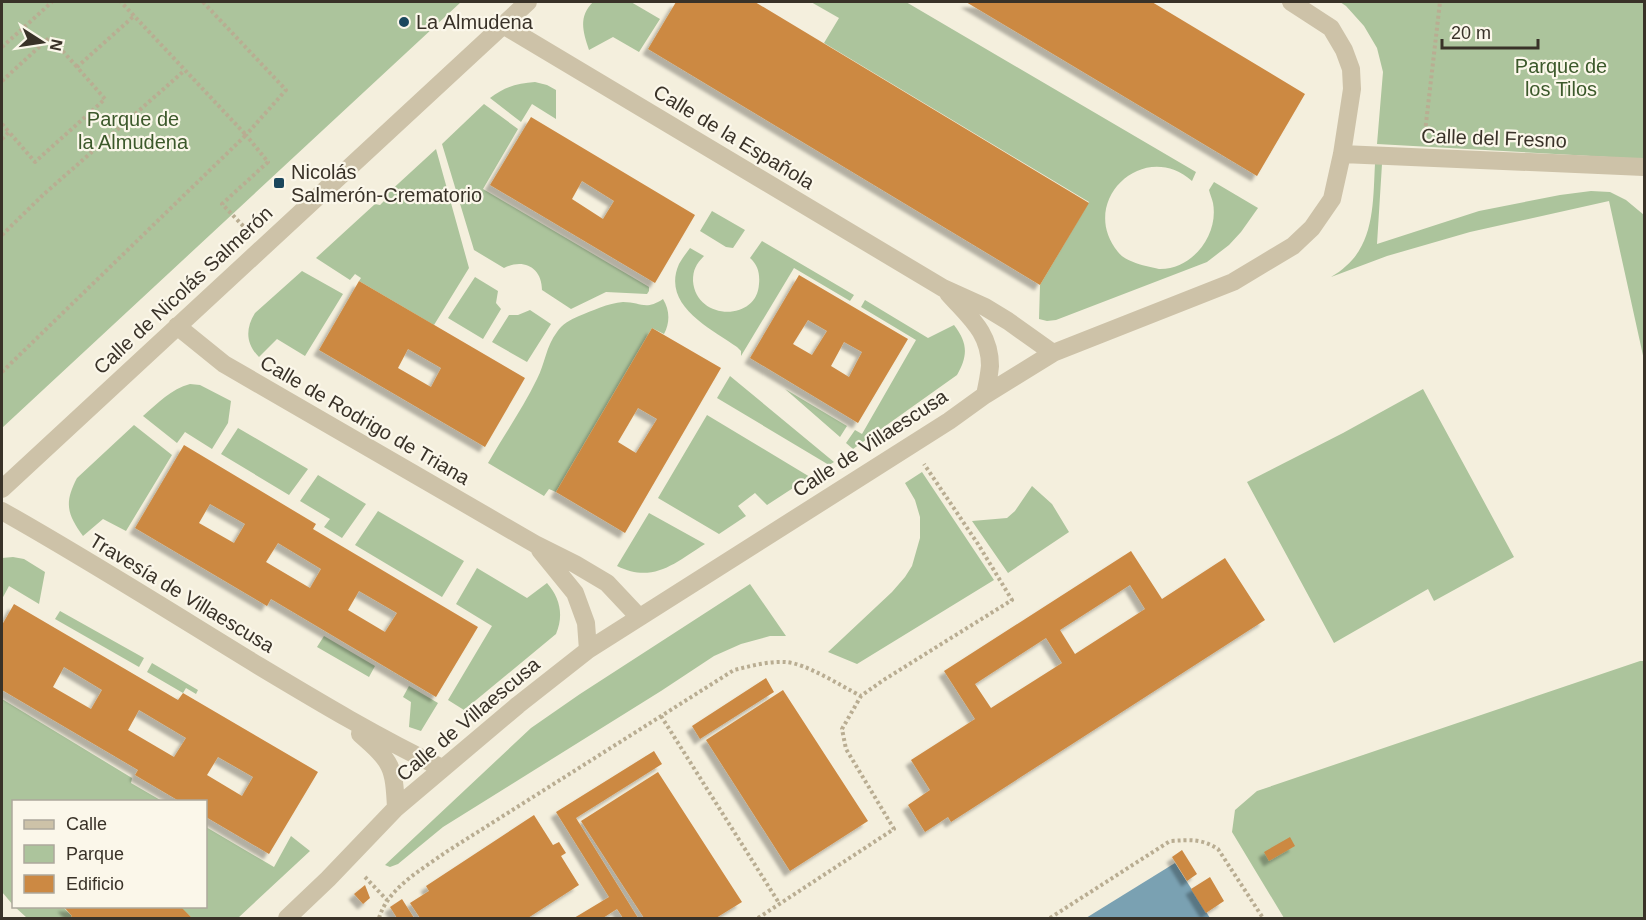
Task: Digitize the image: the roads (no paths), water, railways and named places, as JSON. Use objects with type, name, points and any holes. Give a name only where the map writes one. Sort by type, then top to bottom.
[{"type":"street","name":"Calle de Nicolás Salmerón","points":[[2,489],[528,2]]},
{"type":"street","name":"Calle de Villaescusa","points":[[287,918],[396,808],[518,705],[588,650],[949,421],[1053,352],[1233,282],[1293,246],[1312,228],[1332,199],[1352,89],[1351,69],[1344,50],[1331,28],[1291,2]]},
{"type":"street","name":"Calle de la Española","points":[[503,25],[943,288],[985,307],[1053,352]]},
{"type":"street","name":"Calle del Fresno","points":[[1342,154],[1644,167]]},
{"type":"street","name":"Calle de la Española","points":[[943,288],[982,331],[988,348],[990,368],[985,395]]},
{"type":"street","name":"Calle de Rodrigo de Triana","points":[[177,326],[224,364],[606,583],[639,616]]},
{"type":"street","name":"Travesía de Villaescusa","points":[[2,511],[339,715],[442,768]]},
{"type":"street","name":"Calle de Rodrigo de Triana","points":[[535,544],[575,592],[586,623],[588,650]]},
{"type":"street","name":"Travesía de Villaescusa","points":[[339,715],[382,754],[391,767],[395,782],[396,808]]},
{"type":"water","points":[[1175,863],[1210,918],[1086,918]]},
{"type":"place","name":"La Almudena","points":[[404,22]]},
{"type":"place","name":"Nicolás Salmerón-Crematorio","points":[[279,183]]},
{"type":"park label","name":"Parque de los Tilos","points":[[1561,78]]},
{"type":"park label","name":"Parque de la Almudena","points":[[133,130]]}]
